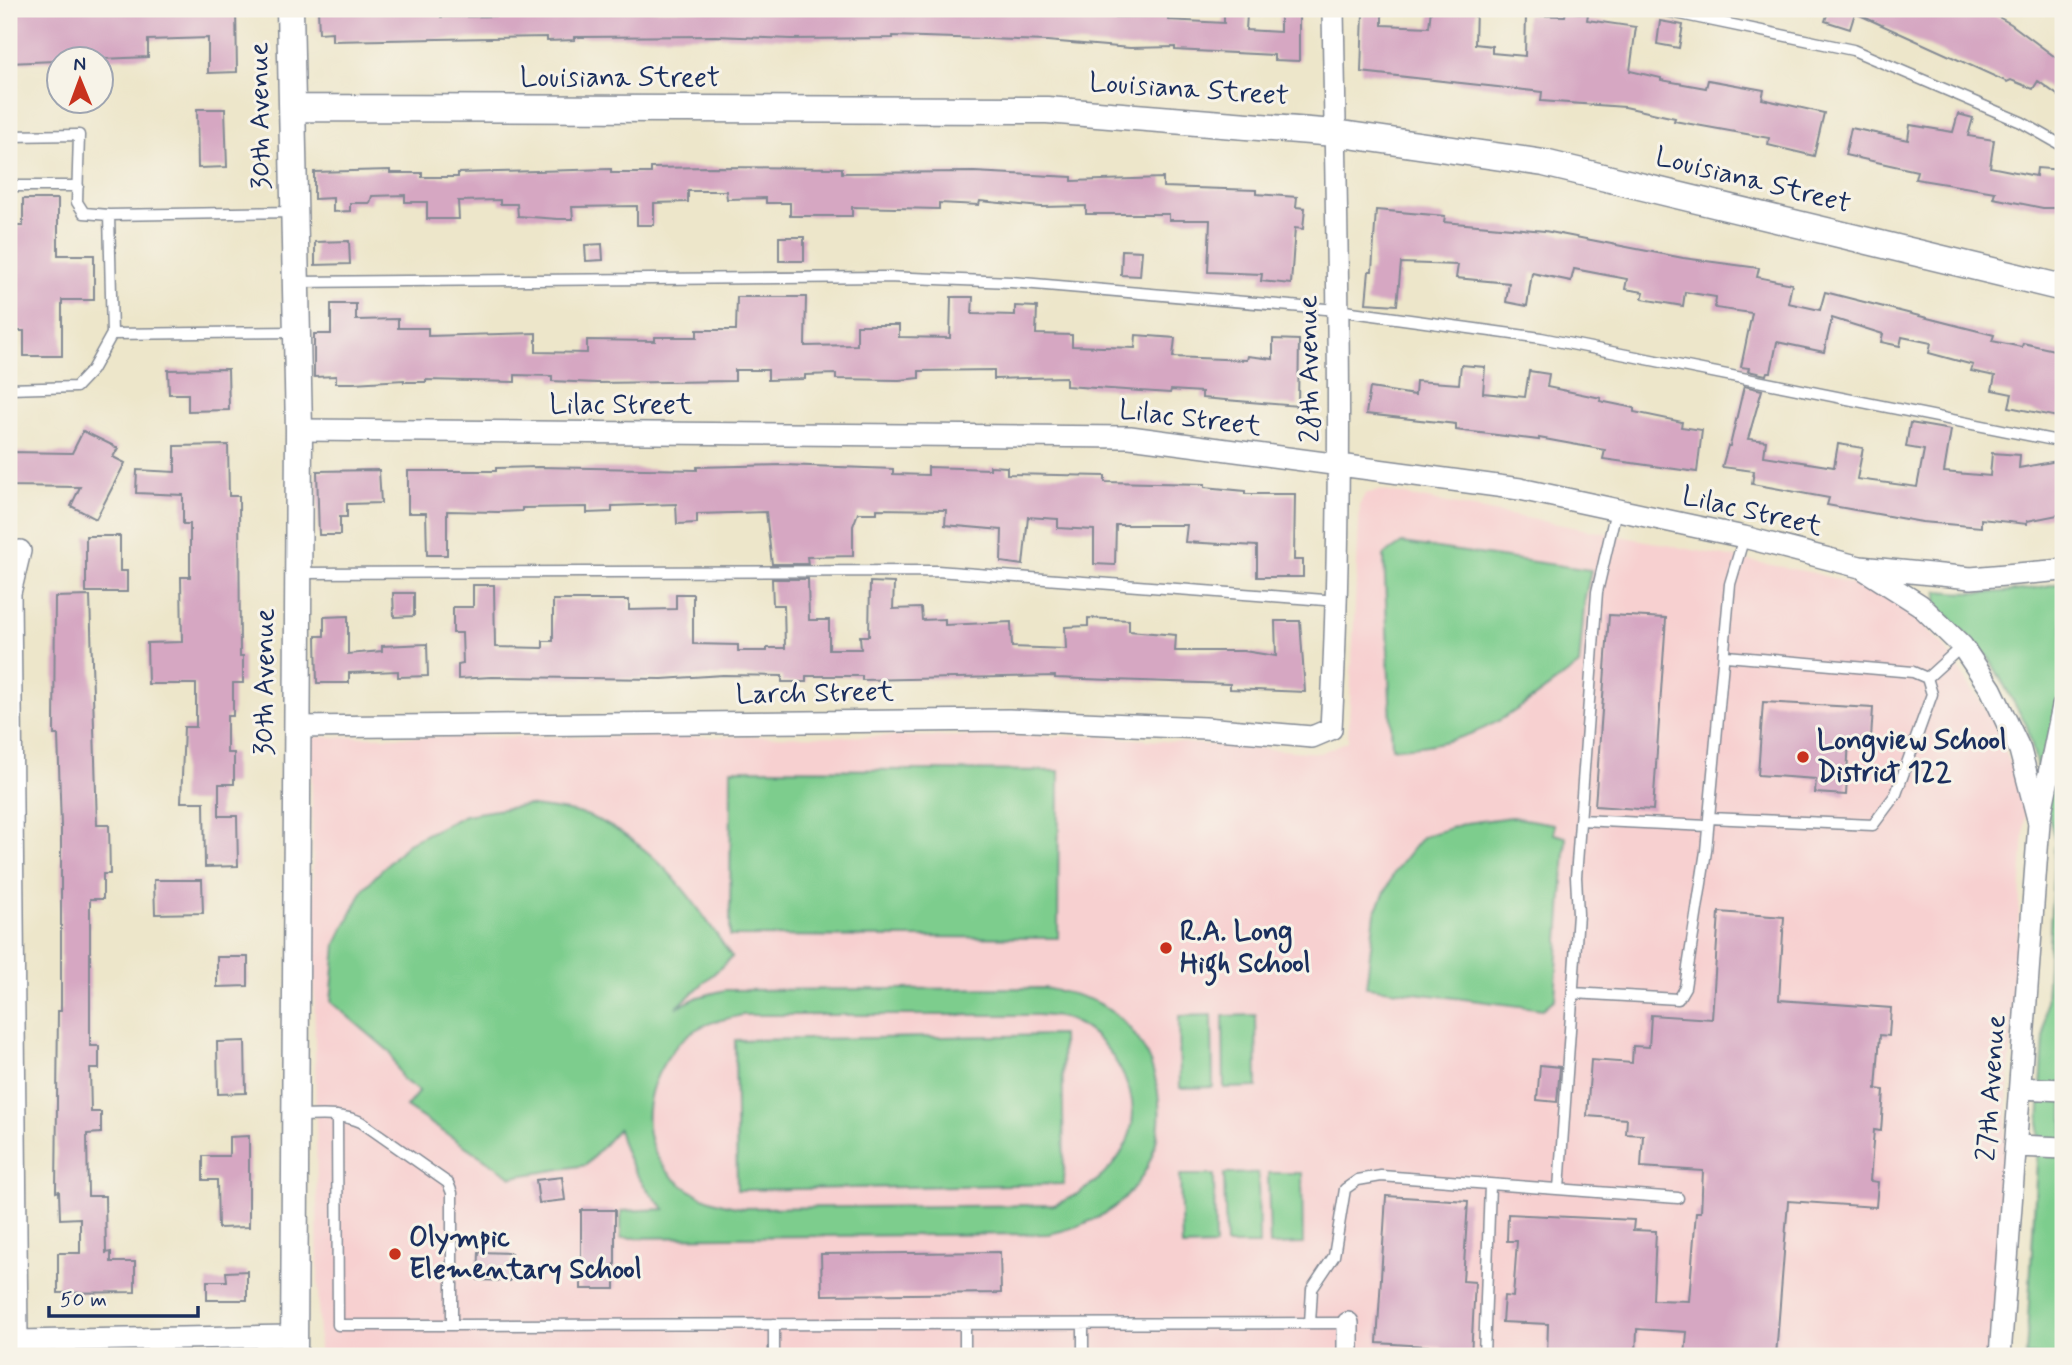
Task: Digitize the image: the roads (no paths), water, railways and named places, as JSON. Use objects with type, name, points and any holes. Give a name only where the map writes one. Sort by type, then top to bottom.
[{"type":"street","name":"30th Avenue","points":[[290,9],[299,430],[294,1346]]},
{"type":"street","name":"28th Avenue","points":[[1331,729],[1338,601],[1339,467],[1333,9]]},
{"type":"street","name":"Louisiana Street","points":[[293,108],[1047,110],[1335,133],[1544,163],[2063,288]]},
{"type":"street","name":"Lilac Street","points":[[299,430],[1130,437],[1339,467],[1520,489],[1744,537],[1860,567],[1971,578],[2063,570]]},
{"type":"street","points":[[20,551],[10,593],[13,1346],[294,1346]]},
{"type":"street","name":"27th Avenue","points":[[1860,567],[1920,604],[1962,646],[1991,690],[2020,750],[2039,823]]},
{"type":"street","name":"27th Avenue","points":[[2000,1356],[2039,823],[2063,706]]},
{"type":"street","name":"Larch Street","points":[[296,727],[1009,720],[1205,728],[1312,737],[1331,729]]},
{"type":"street","points":[[2020,1088],[2063,1090]]},
{"type":"street","points":[[2016,1146],[2063,1148]]},
{"type":"street","points":[[1348,1323],[1348,1356]]},
{"type":"lane","points":[[1656,9],[1853,51],[2021,122],[2063,146]]},
{"type":"lane","points":[[9,136],[79,135],[77,202],[85,213],[109,215],[295,212]]},
{"type":"lane","points":[[9,186],[78,186]]},
{"type":"lane","points":[[9,389],[76,387],[92,370],[112,334],[109,215]]},
{"type":"lane","points":[[296,282],[887,277],[1010,282],[1337,310],[1542,338],[2063,442]]},
{"type":"lane","points":[[112,334],[297,332]]},
{"type":"lane","points":[[1559,1189],[1573,993],[1580,820],[1597,592],[1616,510]]},
{"type":"lane","points":[[1573,993],[1678,999],[1685,987],[1690,940],[1699,906],[1726,656],[1730,584],[1744,537]]},
{"type":"lane","points":[[298,573],[937,571],[1338,601]]},
{"type":"lane","points":[[1927,678],[1962,646]]},
{"type":"lane","points":[[1726,656],[1896,669],[1927,678]]},
{"type":"lane","points":[[1580,820],[1872,825],[1896,794],[1932,694],[1927,678]]},
{"type":"lane","points":[[294,1116],[337,1116],[361,1122],[448,1183],[452,1193],[452,1325]]},
{"type":"lane","points":[[337,1116],[338,1325],[1348,1323]]},
{"type":"lane","points":[[1311,1323],[1311,1289],[1335,1256],[1345,1189],[1358,1180],[1381,1176],[1678,1198]]},
{"type":"lane","points":[[1484,1356],[1490,1185]]},
{"type":"lane","points":[[774,1324],[774,1356]]},
{"type":"lane","points":[[965,1324],[965,1356]]},
{"type":"lane","points":[[1083,1324],[1083,1356]]},
{"type":"place","name":"Longview School District 122","points":[[1803,757]]},
{"type":"place","name":"R.A. Long High School","points":[[1166,948]]},
{"type":"place","name":"Olympic Elementary School","points":[[395,1254]]}]
